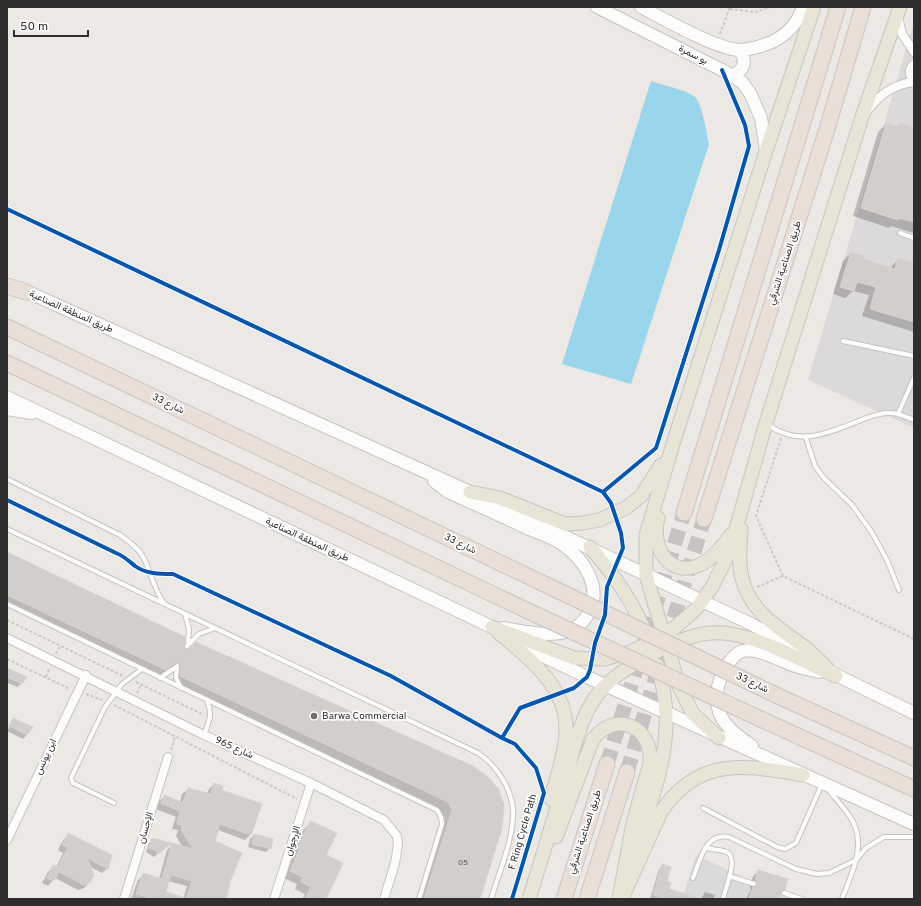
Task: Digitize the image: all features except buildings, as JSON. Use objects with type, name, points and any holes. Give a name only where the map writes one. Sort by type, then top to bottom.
[{"type":"highway","points":[[832,27],[834,7]]},
{"type":"highway","points":[[684,513],[838,7]]},
{"type":"highway","name":"طريق الصناعية الشرقي","points":[[704,518],[827,130],[864,7]]},
{"type":"highway","points":[[7,286],[26,292]]},
{"type":"highway","name":"شارع 33","points":[[7,327],[778,696],[914,758]]},
{"type":"highway","points":[[7,363],[526,610],[765,721],[914,788]]},
{"type":"highway","name":"طريق الصناعية الشرقي","points":[[564,899],[606,764]]},
{"type":"highway","points":[[587,899],[627,772]]},
{"type":"main road","points":[[718,738],[701,723],[686,700],[680,686],[646,575],[646,535],[672,444],[814,7]]},
{"type":"main road","points":[[666,641],[702,602],[719,576],[742,510],[766,423],[862,117],[899,10]]},
{"type":"main road","points":[[736,246],[728,300],[657,521],[655,537],[660,551],[666,559],[675,566],[684,569],[703,564],[712,557],[736,529]]},
{"type":"main road","points":[[470,492],[500,498],[565,524],[599,520],[626,508],[641,496],[653,480],[672,444]]},
{"type":"main road","points":[[742,510],[740,563],[742,578],[747,592],[755,606],[765,618],[808,650],[836,676]]},
{"type":"main road","points":[[590,547],[613,574],[627,594],[640,620],[652,648],[664,687],[667,713],[667,730],[663,761],[620,899]]},
{"type":"main road","points":[[492,627],[574,658],[604,659],[652,648]]},
{"type":"main road","points":[[492,627],[543,672],[558,694],[566,728],[562,757],[545,818],[535,880]]},
{"type":"main road","points":[[529,899],[583,723],[598,694],[605,685],[652,648],[666,641],[696,635],[716,632],[735,634],[753,640],[836,676]]},
{"type":"main road","points":[[535,880],[561,825],[593,739],[611,725],[625,724],[640,731],[648,743],[651,752],[647,773],[633,823],[620,899]]},
{"type":"main road","points":[[620,899],[661,812],[676,792],[686,783],[708,772],[735,767],[765,768],[803,775]]},
{"type":"street","name":"بو سمرة","points":[[597,7],[733,76],[746,88],[756,104],[764,129],[766,151]]},
{"type":"street","name":"بو سمرة","points":[[641,7],[717,44],[739,50],[764,46],[777,40],[798,21],[803,7]]},
{"type":"street","points":[[899,10],[902,34],[914,52]]},
{"type":"street","points":[[733,76],[742,70],[744,65],[744,59],[739,50]]},
{"type":"street","points":[[862,117],[888,90],[914,81],[910,75],[910,70],[914,64]]},
{"type":"street","name":"طريق المنطقة الصناعية","points":[[7,282],[26,292],[419,470]]},
{"type":"street","name":"طريق المنطقة الصناعية","points":[[7,397],[492,627],[541,655],[605,685]]},
{"type":"street","points":[[7,409],[45,415]]},
{"type":"street","points":[[419,470],[590,547],[779,639],[836,676],[914,713]]},
{"type":"street","points":[[419,470],[448,492],[562,544],[579,559],[590,573],[594,586],[594,599],[588,615],[575,629],[554,633],[492,627]]},
{"type":"street","name":"شارع 965","points":[[7,638],[117,690],[204,735],[311,783],[384,820],[397,836],[397,854],[384,899]]},
{"type":"street","points":[[770,759],[734,733],[724,722],[719,712],[716,699],[718,687],[722,672],[731,660],[738,653],[750,651],[763,654],[798,667],[836,676]]},
{"type":"street","name":"ابن يونس","points":[[7,840],[86,675]]},
{"type":"street","points":[[605,685],[718,738],[770,759],[914,824]]},
{"type":"street","name":"الإحسان","points":[[124,899],[168,757]]},
{"type":"street","name":"الإرجوان","points":[[274,899],[311,783]]},
{"type":"lane","points":[[900,233],[914,238]]},
{"type":"lane","points":[[843,341],[914,356]]},
{"type":"lane","points":[[898,414],[914,378]]},
{"type":"lane","points":[[766,423],[783,433],[806,438],[827,434],[883,413],[898,414],[914,420]]},
{"type":"lane","points":[[806,438],[812,460],[818,472],[852,505],[874,536],[887,560],[899,590]]},
{"type":"lane","points":[[7,478],[120,535],[132,544],[140,553],[156,591],[165,604]]},
{"type":"lane","points":[[7,529],[478,753],[489,760],[497,768],[508,792],[513,816],[512,830],[491,899]]},
{"type":"lane","points":[[7,604],[206,701],[437,810],[441,817],[442,824],[419,899]]},
{"type":"lane","points":[[184,614],[189,629],[187,646],[199,634],[215,628]]},
{"type":"lane","points":[[160,678],[177,666],[176,678],[181,688]]},
{"type":"lane","points":[[114,803],[73,783],[71,778],[108,702],[128,678],[142,669]]},
{"type":"lane","points":[[204,735],[211,718],[210,708],[206,701]]},
{"type":"lane","points":[[703,808],[777,847],[785,849],[796,843],[824,784],[852,821],[857,832],[858,843],[856,860],[842,899]]},
{"type":"lane","points":[[694,878],[705,848],[714,838],[721,836],[728,837],[796,870],[817,874],[829,873],[856,860],[866,848],[884,837],[914,837]]},
{"type":"lane","points":[[705,848],[725,852],[731,855],[733,861],[722,899]]},
{"type":"lane","points":[[729,876],[754,884]]},
{"type":"lane","points":[[784,893],[802,899]]},
{"type":"path","points":[[717,44],[730,8],[755,12],[771,7]]},
{"type":"path","points":[[783,433],[756,516],[771,546],[783,576],[914,639]]},
{"type":"path","points":[[747,592],[783,576]]},
{"type":"path","points":[[7,620],[211,718]]},
{"type":"path","points":[[7,659],[77,692],[108,702],[305,803]]},
{"type":"path","points":[[168,757],[175,737]]},
{"type":"shaded area","points":[[914,23],[914,428],[808,380]]},
{"type":"shaded area","points":[[696,855],[790,899],[682,899]]},
{"type":"water","points":[[651,81],[681,90],[696,98],[706,127],[709,144],[631,384],[562,364]]},
{"type":"tunnel","points":[[607,764],[684,513]]},
{"type":"tunnel","points":[[627,772],[704,519]]},
{"type":"cycle path","points":[[7,500],[119,554],[139,569],[153,573],[173,574],[391,676],[502,738],[520,708],[574,688],[587,677],[590,670],[595,643],[605,615],[607,587],[623,548],[621,533],[611,503],[603,492],[656,448],[719,250],[749,146],[745,125],[722,70]]},
{"type":"cycle path","points":[[7,209],[603,492]]},
{"type":"cycle path","name":"F Ring Cycle Path","points":[[502,738],[515,744],[536,768],[544,793],[512,899]]},
{"type":"place","name":"Barwa Commercial","points":[[314,716]]}]
